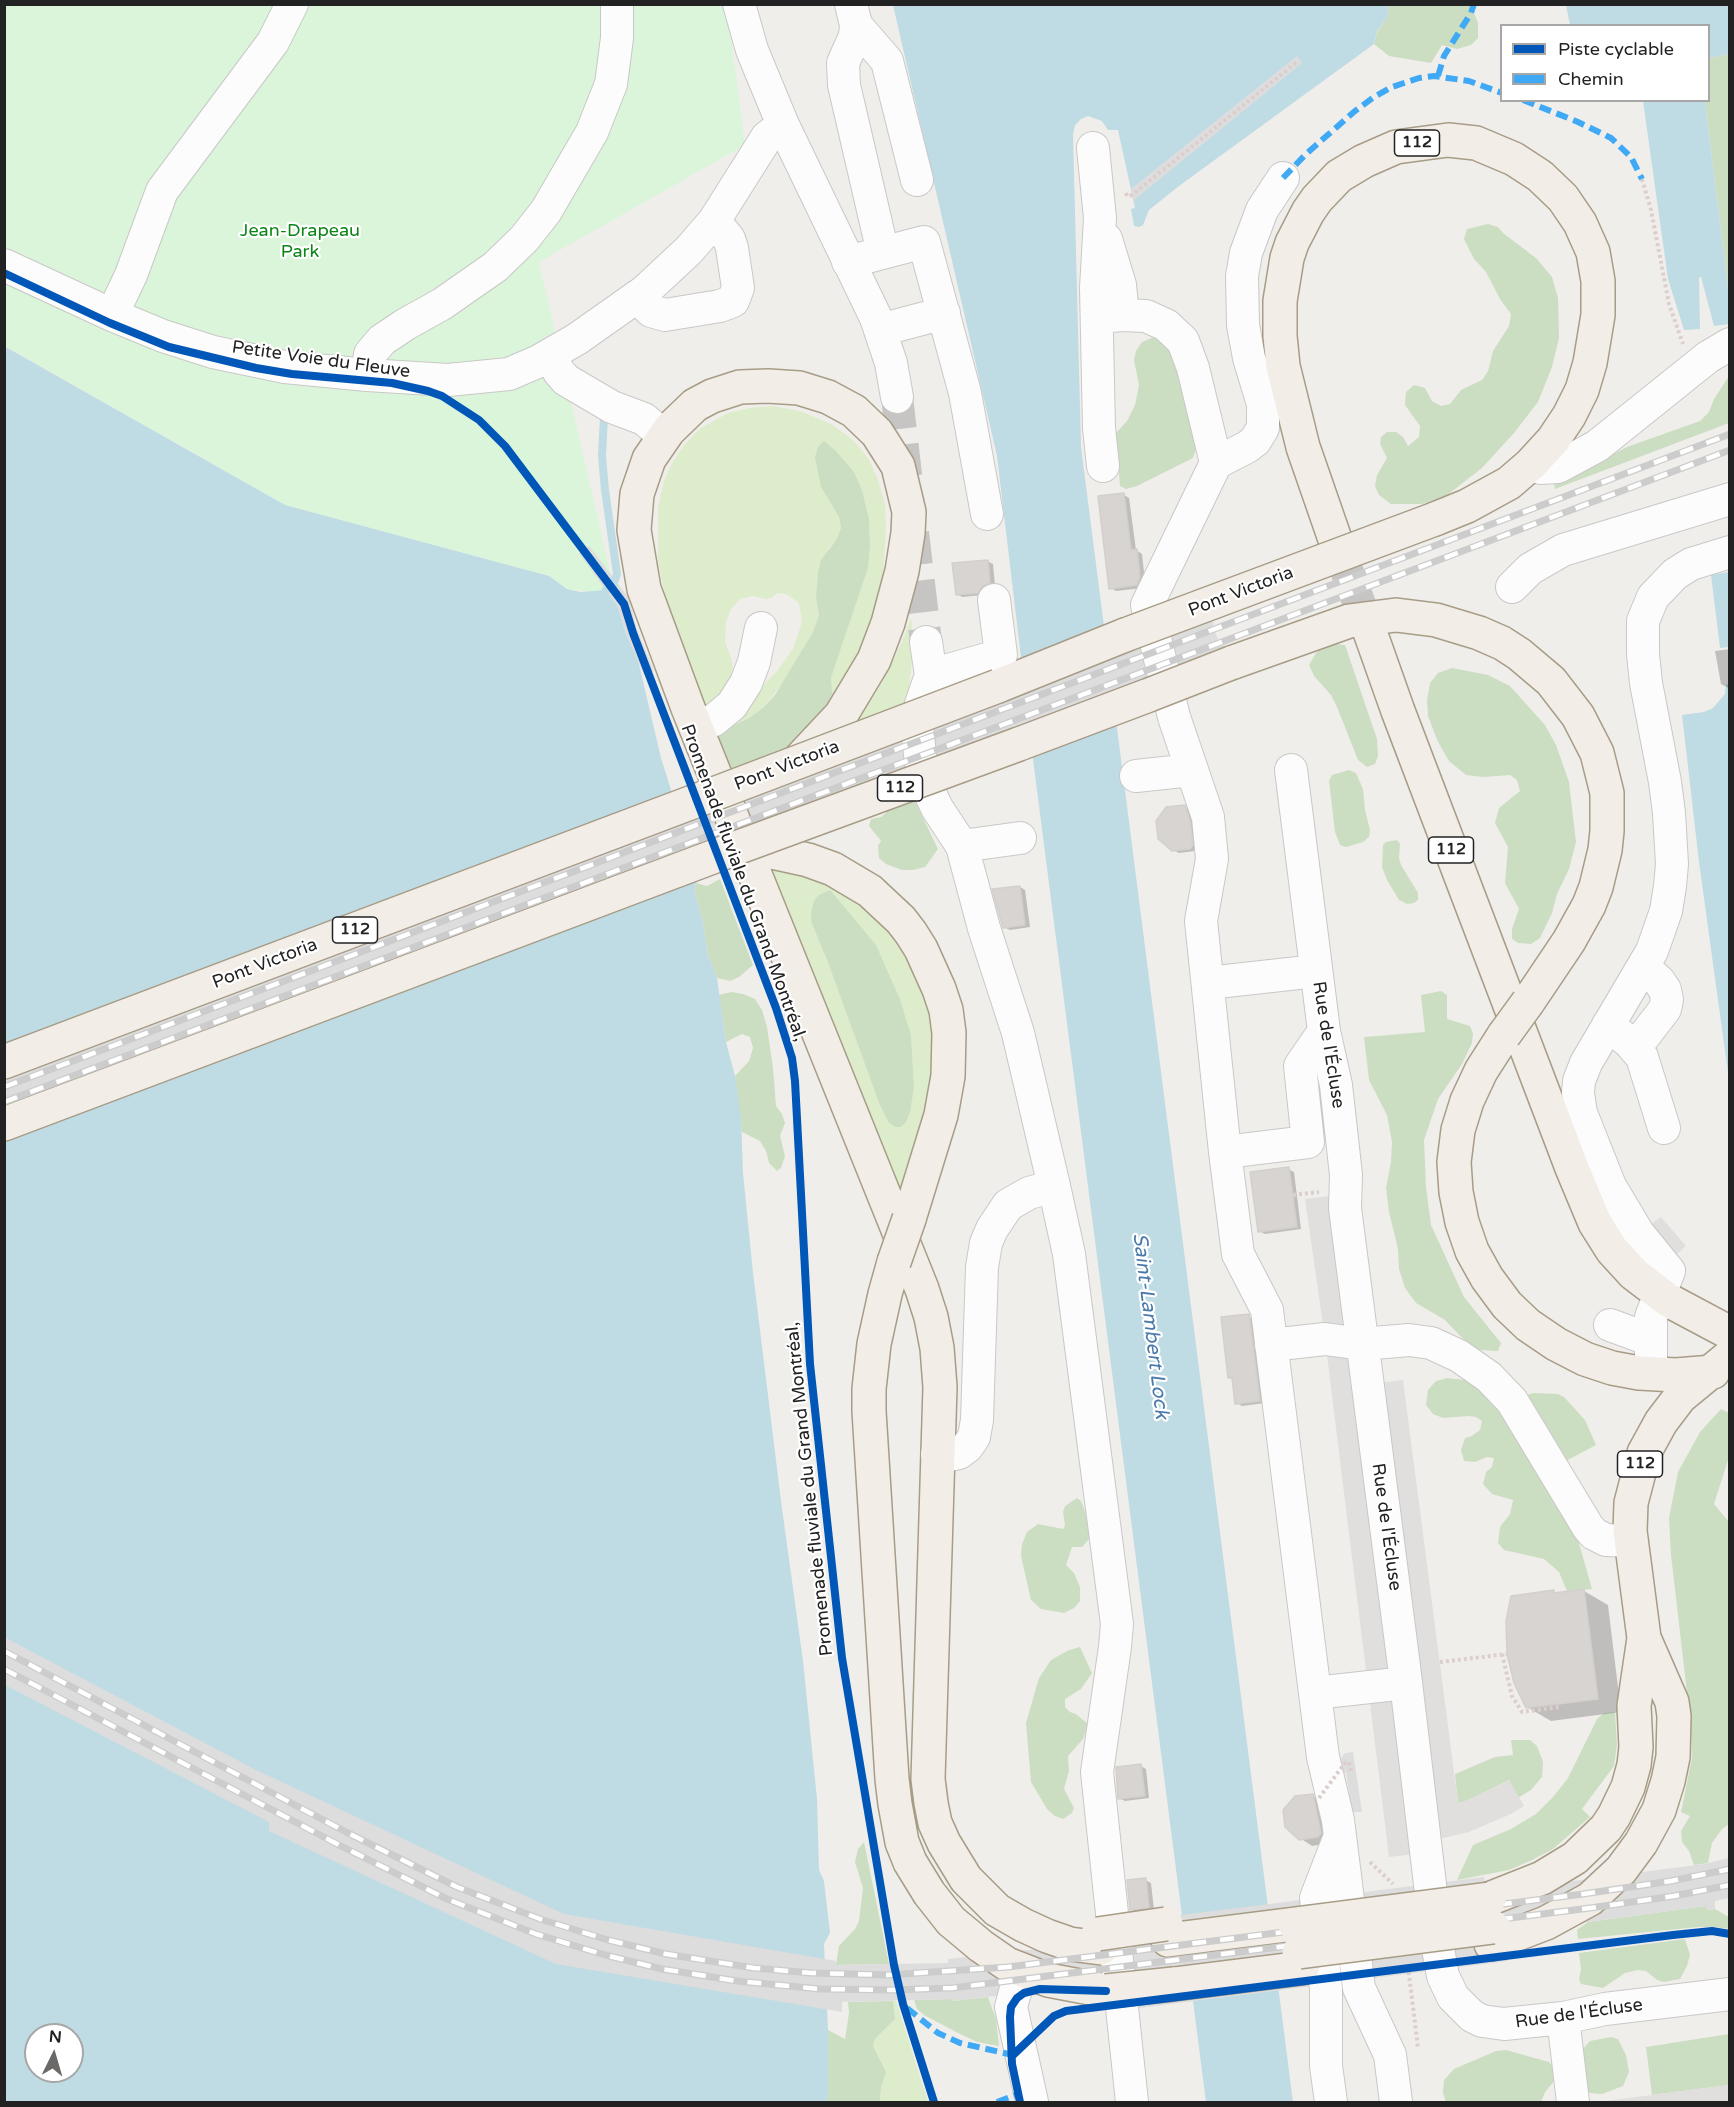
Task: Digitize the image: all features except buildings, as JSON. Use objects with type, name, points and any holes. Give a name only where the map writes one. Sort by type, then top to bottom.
[{"type":"main road","name":"112","points":[[1337,545],[1303,447],[1287,388],[1280,336],[1283,273],[1292,243],[1317,199],[1339,176],[1380,153],[1414,143],[1448,140],[1476,143],[1500,152],[1528,166],[1552,186],[1571,209],[1588,239],[1593,252],[1598,281],[1598,315],[1590,363],[1582,390],[1569,416],[1553,440],[1531,464]]},
{"type":"main road","points":[[797,762],[847,706],[874,660],[888,623],[903,571],[909,512],[898,466],[888,448],[866,421],[841,402],[814,392],[783,387],[740,387],[712,396],[681,417],[664,436],[649,459],[637,494],[634,530],[636,550],[649,605],[696,727],[927,1304],[936,1341],[939,1367],[928,1779],[935,1823],[966,1879],[990,1904],[1008,1917],[1092,1963],[1496,1917],[1530,1884],[1575,1858],[1606,1828],[1623,1798],[1631,1780],[1634,1765],[1636,1747],[1634,1706],[1644,1638]]},
{"type":"main road","name":"Pont Victoria","points":[[4,1062],[1435,519],[1496,491],[1531,464]]},
{"type":"main road","name":"112","points":[[4,1124],[753,849],[1231,663],[1349,621],[1396,615],[1436,620],[1479,633],[1502,643],[1551,681],[1578,716],[1598,753],[1606,793],[1605,850],[1589,905],[1569,941],[1504,1035],[1473,1086],[1462,1116],[1455,1145],[1456,1192],[1462,1222],[1472,1251],[1487,1278],[1507,1305],[1542,1335],[1570,1352],[1598,1364],[1651,1374],[1722,1366]]},
{"type":"main road","name":"112","points":[[1370,632],[1588,1208],[1612,1250],[1634,1274],[1660,1295],[1722,1325]]},
{"type":"main road","points":[[753,849],[808,860],[832,869],[870,891],[901,920],[911,933],[939,989],[945,1011],[949,1034],[948,1076],[941,1115],[885,1294],[874,1344],[869,1411],[890,1751],[899,1827],[910,1862],[929,1893],[951,1921],[1007,1964],[1048,1980],[1092,1963],[1576,1908],[1606,1886],[1631,1857],[1659,1810],[1671,1769],[1674,1744],[1672,1702],[1644,1638]]},
{"type":"main road","name":"112","points":[[1644,1638],[1631,1541],[1631,1503],[1644,1453],[1671,1407],[1722,1366]]},
{"type":"lane","points":[[112,315],[131,275],[162,191],[273,42],[292,4]]},
{"type":"lane","points":[[367,375],[370,354],[382,340],[489,272],[524,239],[546,211],[588,140],[611,84],[617,38],[616,4]]},
{"type":"lane","points":[[739,4],[752,50],[783,125],[880,330],[891,363],[897,397]]},
{"type":"lane","points":[[854,15],[887,61],[917,180]]},
{"type":"lane","points":[[854,15],[852,44],[843,63],[843,74],[883,253]]},
{"type":"lane","points":[[4,265],[112,315],[163,336],[213,352],[285,367],[367,375],[448,380],[488,377],[522,370],[550,355],[637,297],[688,250],[714,221],[767,136],[783,125]]},
{"type":"lane","points":[[1093,148],[1110,316],[1099,428],[1102,466]]},
{"type":"lane","points":[[1283,178],[1257,221],[1246,253],[1242,276],[1243,325],[1249,358],[1263,404],[1263,428],[1255,441],[1247,447],[1216,463],[1147,605],[1174,717],[1208,817],[1212,859],[1201,921],[1238,1254],[1267,1310],[1323,1757],[1340,1836],[1359,1988],[1390,2055],[1396,2103]]},
{"type":"lane","points":[[637,297],[651,311],[665,315],[720,306],[733,301],[738,288],[732,248],[729,239],[714,221]]},
{"type":"lane","points":[[848,262],[924,242],[972,423],[987,514]]},
{"type":"lane","points":[[880,330],[944,313]]},
{"type":"lane","points":[[1110,316],[1137,315],[1156,320],[1166,325],[1184,341],[1193,368],[1216,463]]},
{"type":"lane","points":[[1531,464],[1540,468],[1558,467],[1597,446],[1708,357],[1730,344]]},
{"type":"lane","points":[[550,355],[559,372],[574,386],[612,407],[636,414],[664,436]]},
{"type":"lane","points":[[1512,586],[1530,569],[1563,550],[1730,499]]},
{"type":"lane","points":[[1651,1374],[1651,1317],[1669,1271],[1663,1243],[1629,1221],[1610,1186],[1579,1104],[1579,1081],[1581,1073],[1652,951],[1663,922],[1670,886],[1672,864],[1665,782],[1643,654],[1643,621],[1653,597],[1675,574],[1691,564],[1730,552]]},
{"type":"lane","points":[[932,675],[1002,655],[994,600]]},
{"type":"lane","points":[[696,727],[714,720],[732,705],[746,683],[754,662],[762,628]]},
{"type":"lane","points":[[926,642],[932,675],[918,713],[917,728],[921,763],[933,801],[962,846],[984,928],[1018,1033],[1069,1254],[1117,1624],[1097,1772],[1132,2103]]},
{"type":"lane","points":[[1136,776],[1192,770]]},
{"type":"lane","name":"Rue de l'Écluse","points":[[1291,770],[1324,1031],[1336,1085],[1347,1174],[1345,1208],[1437,1943],[1447,1987],[1461,2007],[1472,2016],[1482,2021],[1504,2024],[1563,2018],[1605,2009],[1730,1994]]},
{"type":"lane","points":[[962,846],[1020,838]]},
{"type":"lane","points":[[1635,1048],[1665,1009],[1666,1000],[1665,990],[1659,981],[1643,967]]},
{"type":"lane","points":[[1208,983],[1316,971]]},
{"type":"lane","points":[[1608,1025],[1635,1048],[1646,1067],[1664,1128]]},
{"type":"lane","points":[[1225,1152],[1308,1142],[1300,1066],[1324,1031]]},
{"type":"lane","points":[[938,1454],[959,1453],[974,1437],[977,1420],[982,1267],[986,1243],[992,1229],[1008,1204],[1029,1193],[1054,1186]]},
{"type":"lane","points":[[1610,1325],[1651,1340]]},
{"type":"lane","points":[[1271,1345],[1325,1339],[1362,1344],[1400,1340],[1419,1341],[1443,1348],[1474,1365],[1512,1401],[1588,1527],[1606,1540],[1631,1541]]},
{"type":"lane","points":[[1315,1693],[1406,1683]]},
{"type":"lane","points":[[1331,2103],[1326,2066],[1326,1989],[1316,1898],[1340,1836]]},
{"type":"lane","points":[[1021,1970],[1011,2007],[1032,2103]]},
{"type":"lane","points":[[1326,2066],[1359,1988]]},
{"type":"lane","points":[[1563,2018],[1573,2103]]},
{"type":"path","points":[[1124,185],[1127,196],[1132,195],[1298,62]]},
{"type":"path","points":[[1642,179],[1651,210],[1669,304],[1679,337]]},
{"type":"path","points":[[1293,1195],[1302,1194]]},
{"type":"path","points":[[1440,1662],[1504,1654],[1512,1696],[1522,1712],[1560,1707]]},
{"type":"path","points":[[1319,1798],[1345,1762],[1349,1762],[1351,1771]]},
{"type":"path","points":[[1405,1969],[1416,1967]]},
{"type":"green space","name":"Jean-Drapeau Park","points":[[5,5],[727,5],[745,145],[539,262],[618,607],[593,592],[567,589],[549,576],[285,505],[5,346]]},
{"type":"green space","points":[[1389,5],[1471,5],[1478,23],[1478,38],[1471,45],[1457,49],[1442,45],[1431,63],[1389,56],[1374,44],[1377,32],[1387,18]]},
{"type":"green space","points":[[1729,54],[1729,297],[1705,102],[1710,102],[1710,58]]},
{"type":"green space","points":[[1488,224],[1498,227],[1536,258],[1552,277],[1558,298],[1559,338],[1552,367],[1538,402],[1482,468],[1446,496],[1422,504],[1391,504],[1379,495],[1375,486],[1377,475],[1387,458],[1380,444],[1381,437],[1387,432],[1396,432],[1403,437],[1408,446],[1419,437],[1420,426],[1405,405],[1406,392],[1414,385],[1425,388],[1432,401],[1441,406],[1450,404],[1461,390],[1482,380],[1488,371],[1493,351],[1509,326],[1511,314],[1486,272],[1474,259],[1464,239],[1467,229]]},
{"type":"green space","points":[[1154,337],[1169,346],[1179,358],[1198,443],[1193,458],[1137,486],[1126,489],[1120,486],[1116,433],[1127,421],[1135,405],[1139,385],[1134,360],[1136,351],[1142,342]]},
{"type":"green space","points":[[1729,376],[1729,423],[1555,489],[1554,484],[1627,447],[1700,421],[1709,412],[1714,399]]},
{"type":"green space","points":[[773,406],[800,411],[833,425],[853,440],[868,458],[877,477],[885,504],[883,573],[874,613],[856,661],[833,703],[831,678],[868,568],[870,546],[869,519],[862,490],[854,472],[837,452],[821,487],[839,517],[841,528],[836,540],[828,549],[816,598],[819,615],[813,632],[788,676],[764,707],[749,718],[716,734],[777,671],[793,649],[802,622],[799,603],[786,594],[777,593],[765,599],[753,596],[740,599],[731,609],[726,622],[725,642],[732,661],[733,678],[707,715],[666,601],[658,561],[658,507],[664,481],[672,463],[685,444],[701,428],[728,413]]},
{"type":"green space","points":[[824,441],[854,472],[862,490],[869,519],[870,546],[868,568],[831,678],[833,703],[794,743],[732,777],[716,734],[749,718],[775,695],[813,632],[819,615],[816,598],[821,560],[836,540],[841,528],[839,517],[821,487],[815,457],[818,447]]},
{"type":"green space","points":[[911,618],[914,643],[907,708],[844,733],[882,683]]},
{"type":"green space","points":[[1335,644],[1345,645],[1377,739],[1378,756],[1375,764],[1367,767],[1358,760],[1331,695],[1314,676],[1309,665],[1316,653],[1323,647]]},
{"type":"green space","points":[[1452,668],[1488,675],[1510,686],[1545,725],[1556,745],[1569,782],[1576,842],[1569,869],[1557,894],[1552,913],[1540,938],[1531,944],[1518,943],[1512,939],[1512,929],[1519,909],[1505,883],[1508,847],[1495,823],[1499,808],[1520,791],[1517,780],[1510,775],[1483,777],[1466,775],[1449,761],[1438,742],[1428,716],[1427,701],[1430,683],[1438,673]]},
{"type":"green space","points":[[1349,770],[1356,773],[1363,789],[1370,830],[1369,837],[1363,842],[1346,847],[1340,845],[1335,832],[1329,781],[1332,775]]},
{"type":"green space","points":[[912,795],[938,849],[925,867],[902,870],[886,864],[879,858],[878,846],[881,841],[869,826],[871,819],[881,817],[886,813],[886,805]]},
{"type":"green space","points":[[1397,840],[1400,844],[1401,865],[1418,893],[1418,900],[1414,903],[1407,904],[1399,900],[1382,867],[1383,845],[1386,842]]},
{"type":"green space","points":[[768,865],[798,869],[849,894],[883,923],[900,943],[924,993],[932,1031],[933,1069],[917,1143],[899,1197]],"holes":[[[812,924],[876,945],[900,999],[911,1035],[914,1087],[906,1122],[888,1122]]]},
{"type":"green space","points":[[720,879],[753,965],[739,977],[730,981],[717,978],[708,955],[702,918],[694,890],[696,883],[707,886]]},
{"type":"green space","points":[[830,890],[876,945],[900,999],[911,1035],[914,1087],[910,1112],[901,1127],[888,1122],[879,1103],[812,924],[811,913],[814,901],[819,895]]},
{"type":"green space","points":[[1441,991],[1447,995],[1447,1019],[1470,1026],[1473,1033],[1472,1043],[1462,1064],[1438,1099],[1424,1140],[1426,1187],[1431,1225],[1464,1297],[1501,1343],[1498,1351],[1478,1350],[1465,1341],[1445,1320],[1416,1303],[1405,1288],[1399,1269],[1398,1249],[1389,1212],[1386,1188],[1392,1142],[1387,1115],[1369,1080],[1364,1037],[1425,1032],[1421,995]]},
{"type":"green space","points":[[731,992],[755,999],[762,1010],[767,1027],[776,1106],[785,1123],[780,1136],[785,1156],[781,1168],[777,1171],[769,1163],[760,1141],[742,1132],[735,1076],[749,1061],[753,1048],[750,1037],[742,1034],[726,1042],[719,995]]},
{"type":"green space","points":[[1447,1378],[1464,1380],[1487,1393],[1511,1423],[1577,1536],[1592,1589],[1567,1591],[1559,1572],[1544,1559],[1504,1550],[1498,1543],[1500,1527],[1510,1514],[1513,1500],[1492,1494],[1483,1484],[1486,1472],[1492,1467],[1494,1458],[1487,1457],[1475,1462],[1464,1461],[1461,1450],[1465,1438],[1480,1430],[1482,1421],[1468,1416],[1443,1418],[1433,1414],[1426,1405],[1428,1390],[1436,1381]]},
{"type":"green space","points":[[1533,1393],[1558,1394],[1564,1397],[1585,1420],[1596,1445],[1564,1462],[1523,1396]]},
{"type":"green space","points":[[1721,1409],[1729,1413],[1729,1457],[1714,1504],[1729,1522],[1729,1824],[1722,1829],[1712,1843],[1708,1863],[1694,1865],[1689,1851],[1682,1842],[1681,1831],[1690,1816],[1681,1812],[1692,1758],[1691,1727],[1671,1555],[1669,1518],[1678,1472],[1700,1432]]},
{"type":"green space","points":[[1077,1498],[1081,1501],[1086,1514],[1090,1538],[1082,1547],[1072,1547],[1066,1565],[1074,1573],[1080,1587],[1080,1601],[1074,1608],[1064,1613],[1041,1609],[1031,1600],[1021,1556],[1022,1544],[1027,1532],[1038,1524],[1063,1529],[1065,1506]]},
{"type":"green space","points":[[1080,1647],[1092,1673],[1081,1689],[1065,1699],[1065,1707],[1088,1724],[1083,1739],[1068,1756],[1069,1771],[1064,1789],[1074,1808],[1072,1813],[1063,1819],[1047,1809],[1031,1782],[1026,1723],[1039,1678],[1051,1660]]},
{"type":"green space","points":[[1615,1712],[1617,1745],[1614,1766],[1582,1809],[1590,1817],[1553,1849],[1532,1860],[1509,1870],[1457,1880],[1473,1845],[1511,1829],[1536,1814],[1554,1796],[1568,1778],[1597,1719],[1604,1713]]},
{"type":"green space","points":[[1511,1740],[1530,1740],[1537,1746],[1543,1762],[1542,1777],[1531,1790],[1518,1798],[1509,1780],[1458,1803],[1455,1774],[1495,1757],[1513,1755]]},
{"type":"green space","points":[[864,1842],[889,1964],[836,1965],[839,1946],[855,1929],[859,1921],[863,1888],[855,1862],[858,1849]]},
{"type":"green space","points":[[1706,1906],[1707,1910],[1715,1909],[1729,1917],[1729,1929],[1698,1927],[1578,1939],[1577,1930],[1588,1922]]},
{"type":"green space","points":[[1685,1939],[1690,1955],[1680,1979],[1664,1982],[1657,1980],[1646,1971],[1638,1970],[1625,1973],[1603,1988],[1581,1984],[1579,1953]]},
{"type":"green space","points":[[988,1997],[996,2019],[999,2046],[977,2042],[924,2015],[917,2009],[914,2000],[952,1999],[953,2001]]},
{"type":"green space","points":[[893,2001],[896,2001],[928,2102],[880,2102],[886,2072],[873,2046],[875,2039],[895,2019]]},
{"type":"green space","points":[[893,2001],[895,2019],[875,2039],[873,2046],[886,2072],[880,2102],[828,2102],[828,2030],[845,2039],[849,2013],[848,2002]]},
{"type":"green space","points":[[1729,2034],[1729,2085],[1652,2095],[1646,2047]]},
{"type":"green space","points":[[1611,2037],[1618,2039],[1626,2055],[1629,2072],[1623,2086],[1602,2094],[1590,2093],[1585,2088],[1582,2050],[1590,2041]]},
{"type":"green space","points":[[1506,2050],[1549,2062],[1556,2069],[1555,2080],[1545,2092],[1541,2102],[1446,2102],[1443,2093],[1444,2080],[1454,2069],[1496,2051]]},
{"type":"shaded area","points":[[1346,1194],[1368,1384],[1403,1380],[1458,1803],[1509,1780],[1524,1806],[1469,1832],[1426,1842],[1426,1853],[1389,1857],[1325,1339],[1305,1199]]},
{"type":"shaded area","points":[[1661,1217],[1686,1246],[1674,1257],[1638,1233]]},
{"type":"shaded area","points":[[1729,2085],[1729,2102],[1597,2102],[1652,2095]]},
{"type":"water","name":"Saint-Lambert Lock","points":[[893,5],[1389,5],[1387,18],[1377,31],[1374,44],[1179,186],[1149,210],[1143,225],[1139,227],[1134,226],[1131,209],[1135,208],[1118,130],[1108,130],[1102,121],[1088,116],[1075,125],[1073,134],[1081,447],[1293,2102],[1206,2102],[1035,775],[997,456]]},
{"type":"water","points":[[1566,5],[1729,5],[1729,54],[1710,58],[1710,24],[1570,24]]},
{"type":"water","points":[[1643,102],[1705,102],[1729,297],[1729,324],[1714,326],[1701,277],[1699,277],[1700,329],[1684,330],[1668,279]]},
{"type":"water","points":[[4,346],[285,505],[549,576],[567,589],[580,592],[606,590],[618,607],[626,634],[638,660],[661,758],[698,876],[694,890],[702,918],[708,955],[717,978],[726,1042],[735,1076],[741,1116],[743,1173],[753,1273],[803,1661],[817,1799],[819,1870],[824,1881],[830,1933],[824,1944],[828,2030],[828,2102],[5,2102]]},
{"type":"water","points":[[1729,572],[1729,647],[1720,648],[1711,575]]},
{"type":"water","points":[[1726,684],[1729,684],[1729,1080],[1699,862],[1682,715],[1704,712],[1713,708],[1725,694]]},
{"type":"pier","points":[[1297,56],[1302,63],[1133,201],[1131,189]]},
{"type":"pier","points":[[1441,534],[1213,620],[1219,643],[1226,648],[733,866],[5,1137],[5,1053],[782,751],[794,743],[841,732]]},
{"type":"pier","points":[[589,546],[629,598],[636,627],[654,671],[644,675],[626,634],[618,607],[579,553]]},
{"type":"pier","points":[[4,1637],[256,1770],[564,1914],[836,1961],[836,1965],[948,1963],[948,1959],[1099,1942],[1150,1919],[1484,1877],[1486,1892],[1488,1892],[1704,1864],[1729,1858],[1729,1898],[1715,1901],[1715,1909],[1707,1910],[1706,1906],[1537,1929],[1507,1950],[1508,1961],[1108,2012],[1104,1983],[953,2001],[952,1999],[842,2002],[842,2012],[556,1964],[269,1831],[269,1822],[5,1685]]},
{"type":"pier","points":[[1353,1752],[1362,1812],[1352,1812],[1346,1772],[1324,1802],[1314,1794],[1345,1753]]},
{"type":"waterway","points":[[604,417],[602,456],[617,574],[613,586],[606,590]]},
{"type":"tunnel","points":[[897,397],[907,483]]},
{"type":"tunnel","points":[[913,533],[926,642]]},
{"type":"tunnel","points":[[1337,545],[1370,632]]},
{"type":"railway","points":[[4,1087],[1730,434]]},
{"type":"railway","points":[[4,1102],[1730,450]]},
{"type":"railway","points":[[4,1651],[346,1832],[457,1887],[540,1919],[608,1940],[666,1954],[754,1968],[812,1973],[888,1975],[1008,1967],[1583,1894],[1671,1881],[1730,1869]]},
{"type":"railway","points":[[4,1669],[341,1846],[447,1899],[536,1934],[605,1955],[662,1969],[737,1981],[820,1989],[952,1988],[1590,1908],[1730,1885]]},
{"type":"marked path","points":[[1438,76],[1444,56],[1471,13],[1474,4]]},
{"type":"marked path","points":[[1283,178],[1306,154],[1355,111],[1392,87],[1419,78],[1434,76],[1469,81],[1500,92]]},
{"type":"marked path","points":[[1528,102],[1611,138],[1631,157],[1642,179]]},
{"type":"marked path","points":[[907,2008],[938,2033],[960,2043],[1013,2055]]},
{"type":"marked path","points":[[997,2102],[1018,2094]]},
{"type":"cycle path","name":"Petite Voie du Fleuve","points":[[4,273],[110,323],[169,347],[256,368],[292,374],[392,383],[442,396],[479,420],[505,446],[624,604],[776,1008],[792,1058],[810,1364],[842,1658],[894,1965],[903,2004],[934,2102]]},
{"type":"cycle path","points":[[1013,2055],[1054,2016],[1066,2011],[1673,1935],[1712,1931],[1730,1934]]},
{"type":"cycle path","points":[[1020,2102],[1012,2064],[1010,2017],[1011,2007],[1017,1998],[1024,1993],[1040,1989],[1106,1991]]}]
